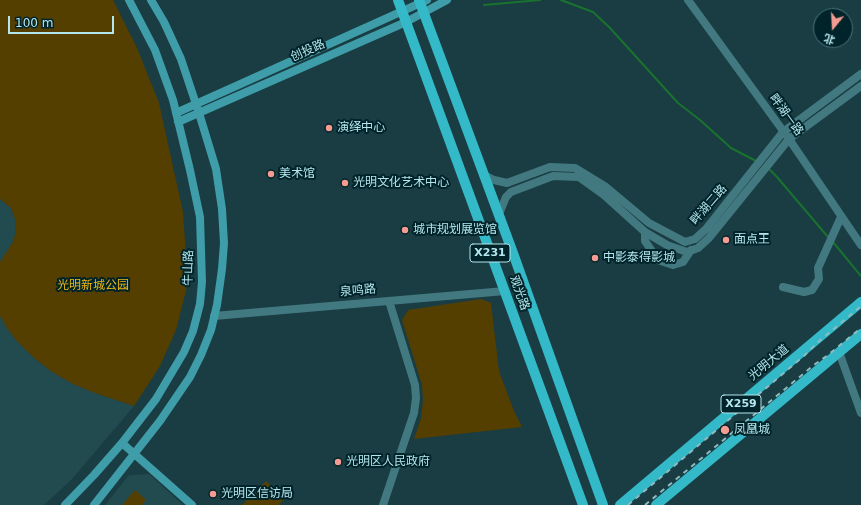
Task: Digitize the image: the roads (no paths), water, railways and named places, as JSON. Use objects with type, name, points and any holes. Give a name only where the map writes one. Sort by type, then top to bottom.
[{"type":"main road","name":"观光路","points":[[398,0],[583,505]]},
{"type":"main road","name":"观光路","points":[[423,4],[603,505]]},
{"type":"main road","name":"光明大道","points":[[620,505],[861,302]]},
{"type":"main road","name":"X259","points":[[656,505],[861,334]]},
{"type":"street","name":"牛山路","points":[[65,505],[122,443],[156,399],[173,371],[193,330],[200,304],[202,269],[200,217],[177,117],[155,50],[129,0]]},
{"type":"street","points":[[94,505],[178,397],[190,378],[202,355],[211,330],[222,269],[224,243],[222,209],[216,169],[181,59],[164,22],[151,0]]},
{"type":"street","name":"创投路","points":[[177,117],[196,104],[380,20],[423,4],[447,0]]},
{"type":"street","name":"畔湖一路","points":[[688,0],[786,136],[861,246]]},
{"type":"street","name":"创投路","points":[[177,117],[199,113],[406,22],[423,4]]},
{"type":"street","name":"畔湖二路","points":[[645,232],[645,241],[658,260],[673,265],[683,262],[691,250],[698,248],[709,238],[730,206],[786,136],[861,74]]},
{"type":"street","name":"畔湖二路","points":[[786,136],[861,86]]},
{"type":"street","name":"畔湖二路","points":[[484,175],[494,180],[507,183],[550,167],[575,168],[606,187],[649,224],[685,242],[695,239],[730,206]]},
{"type":"street","points":[[499,214],[506,197],[510,192],[553,176],[579,177],[604,195],[645,232],[668,245],[687,252],[691,250]]},
{"type":"street","points":[[783,287],[804,292],[812,290],[819,279],[818,268],[842,217]]},
{"type":"street","name":"泉鸣路","points":[[214,316],[504,291]]},
{"type":"street","points":[[383,505],[414,413],[416,398],[415,385],[389,301]]},
{"type":"street","points":[[839,352],[861,413]]},
{"type":"street","points":[[122,443],[192,505]]},
{"type":"waterway","points":[[484,5],[540,0]]},
{"type":"waterway","points":[[561,0],[593,12],[610,28],[678,103],[700,120],[731,148],[758,162]]},
{"type":"waterway","points":[[768,168],[828,237]]},
{"type":"waterway","points":[[833,242],[861,276]]},
{"type":"railway","points":[[628,505],[861,306]]},
{"type":"railway","points":[[645,505],[861,328]]},
{"type":"place","name":"演绎中心","points":[[329,128]]},
{"type":"place","name":"美术馆","points":[[271,174]]},
{"type":"place","name":"光明文化艺术中心","points":[[345,183]]},
{"type":"place","name":"城市规划展览馆","points":[[405,230]]},
{"type":"place","name":"面点王","points":[[726,240]]},
{"type":"place","name":"中影泰得影城","points":[[595,258]]},
{"type":"place","name":"凤凰城","points":[[725,430]]},
{"type":"place","name":"光明区人民政府","points":[[338,462]]},
{"type":"place","name":"光明区信访局","points":[[213,494]]},
{"type":"park label","name":"光明新城公园","points":[[93,286]]}]
